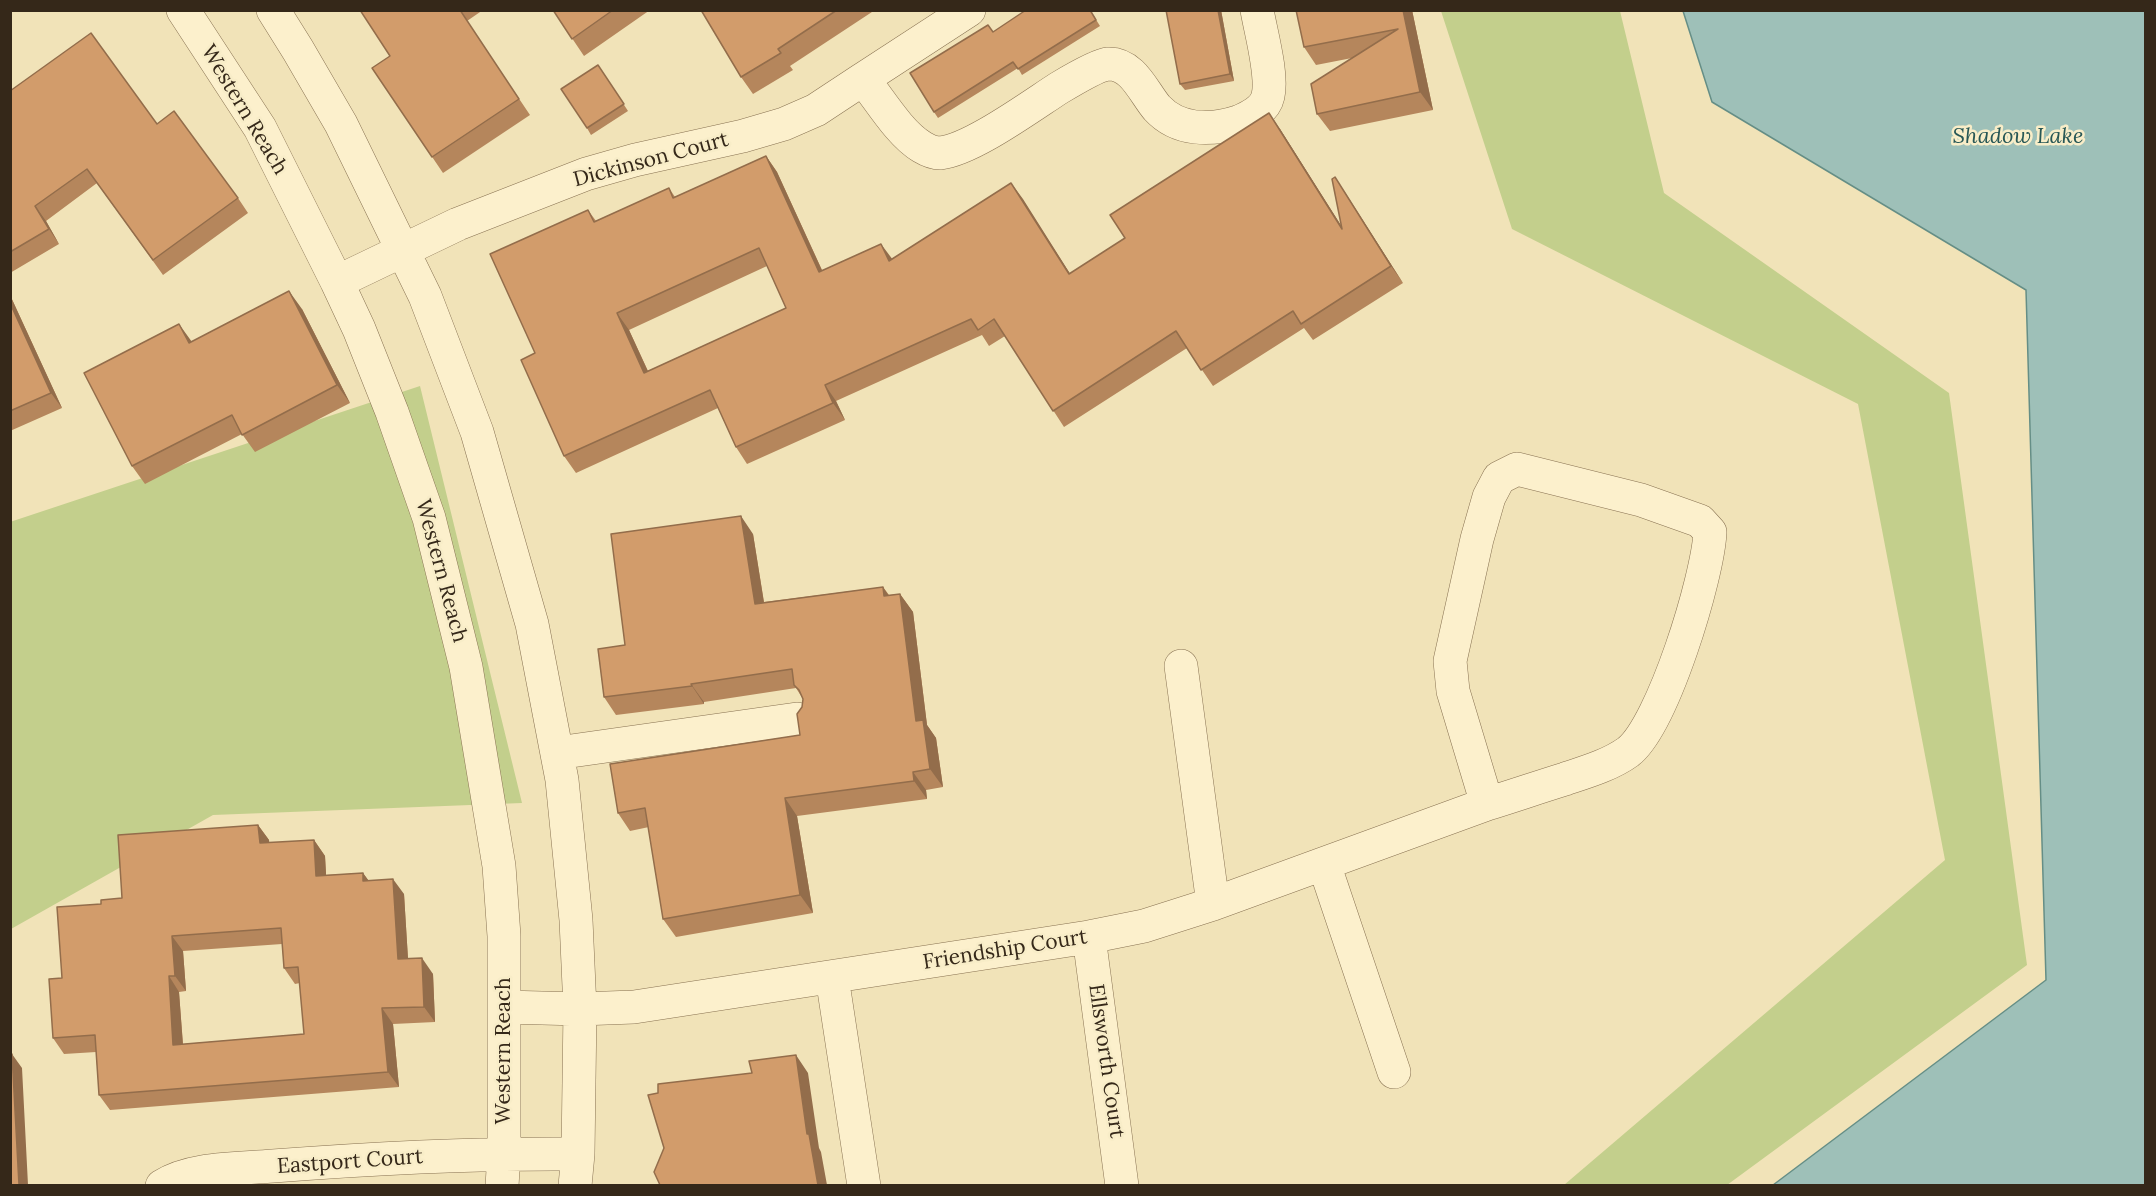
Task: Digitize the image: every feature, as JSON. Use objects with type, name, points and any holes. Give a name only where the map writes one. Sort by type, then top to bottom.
[{"type":"street","name":"Western Reach","points":[[183,10],[260,128],[337,282],[359,329],[392,412],[429,518],[466,667],[500,866],[504,936],[502,1185]]},
{"type":"street","points":[[273,10],[341,124],[425,296],[477,432],[532,624],[562,780],[576,920],[580,1009],[576,1170]]},
{"type":"street","name":"Dickinson Court","points":[[337,282],[458,224],[586,174],[784,124],[816,110],[969,10]]},
{"type":"street","points":[[863,78],[904,131],[923,148],[938,153],[964,147],[1076,78],[1107,64],[1122,67],[1133,75],[1159,110],[1174,120],[1197,128],[1220,128],[1250,117],[1261,108],[1268,97],[1268,73],[1257,10]]},
{"type":"street","name":"Friendship Court","points":[[504,1007],[580,1009],[634,1007],[1089,937],[1144,926],[1213,904],[1487,804],[1600,767],[1628,751],[1645,733],[1664,696],[1690,622],[1709,550],[1710,532],[1700,521],[1641,500],[1517,469],[1499,477],[1489,497],[1477,539],[1450,661],[1453,691],[1487,804]]},
{"type":"street","points":[[1181,666],[1213,904]]},
{"type":"street","points":[[556,753],[797,719]]},
{"type":"street","points":[[1324,864],[1394,1072]]},
{"type":"street","name":"Ellsworth Court","points":[[1089,937],[1122,1185]]},
{"type":"street","points":[[832,977],[864,1185]]},
{"type":"street","name":"Eastport Court","points":[[162,1185],[191,1173],[363,1159],[504,1154],[576,1170]]},
{"type":"green space","points":[[1441,11],[1620,11],[1664,193],[1949,393],[2027,965],[1727,1185],[1564,1185],[1945,860],[1858,404],[1512,229]]},
{"type":"green space","points":[[420,386],[522,803],[213,815],[11,929],[10,522]]},
{"type":"water","name":"Shadow Lake","points":[[1683,11],[2145,11],[2145,1185],[1773,1185],[2046,980],[2026,290],[1712,102]]},
{"type":"building","points":[[360,10],[460,10],[519,99],[432,157],[372,68],[390,56]]},
{"type":"building","points":[[553,10],[613,10],[572,39]]},
{"type":"building","points":[[701,10],[837,10],[778,49],[781,53],[741,77]]},
{"type":"building","points":[[1026,10],[1090,10],[1096,20],[1018,69],[1013,62],[934,112],[910,73],[988,25],[993,32]]},
{"type":"building","points":[[1166,10],[1218,10],[1230,74],[1180,84]]},
{"type":"building","points":[[1296,10],[1403,10],[1420,92],[1317,114],[1311,84],[1398,29],[1304,47]]},
{"type":"building","points":[[91,33],[157,124],[174,111],[238,198],[153,260],[87,169],[35,206],[49,229],[10,252],[10,91]]},
{"type":"building","points":[[598,65],[624,104],[587,128],[561,89]]},
{"type":"building","points":[[1269,113],[1342,229],[1332,179],[1335,177],[1391,266],[1301,324],[1293,311],[1201,370],[1176,331],[1053,411],[994,319],[978,330],[971,319],[825,385],[833,403],[736,447],[710,390],[564,456],[521,360],[535,353],[490,254],[588,210],[594,222],[669,188],[673,198],[766,156],[819,272],[881,244],[889,261],[1011,183],[1069,274],[1125,238],[1110,215]],"holes":[[[759,248],[786,308],[644,373],[617,313]]]},
{"type":"building","points":[[289,291],[337,385],[242,435],[232,415],[132,466],[84,373],[179,324],[189,343]]},
{"type":"building","points":[[10,303],[51,393],[10,411]]},
{"type":"building","points":[[741,516],[755,604],[883,587],[884,596],[900,594],[916,721],[923,720],[930,769],[913,772],[914,781],[785,798],[800,895],[663,919],[645,808],[618,813],[610,764],[800,735],[797,714],[802,707],[803,699],[794,685],[792,669],[691,684],[692,686],[604,697],[598,649],[625,645],[611,534]]},
{"type":"building","points":[[258,825],[260,843],[314,840],[316,876],[363,873],[363,881],[393,879],[398,959],[422,958],[424,1007],[382,1008],[388,1072],[99,1095],[95,1035],[53,1038],[49,979],[62,978],[57,907],[101,904],[101,900],[122,898],[118,835]],"holes":[[[281,928],[284,968],[298,967],[304,1034],[173,1045],[169,976],[175,976],[172,936]]]},
{"type":"building","points":[[10,1054],[12,1054],[19,1185],[10,1185]]},
{"type":"building","points":[[796,1055],[807,1134],[809,1134],[818,1185],[660,1185],[654,1172],[664,1148],[648,1095],[658,1093],[658,1084],[752,1073],[749,1061]]}]
